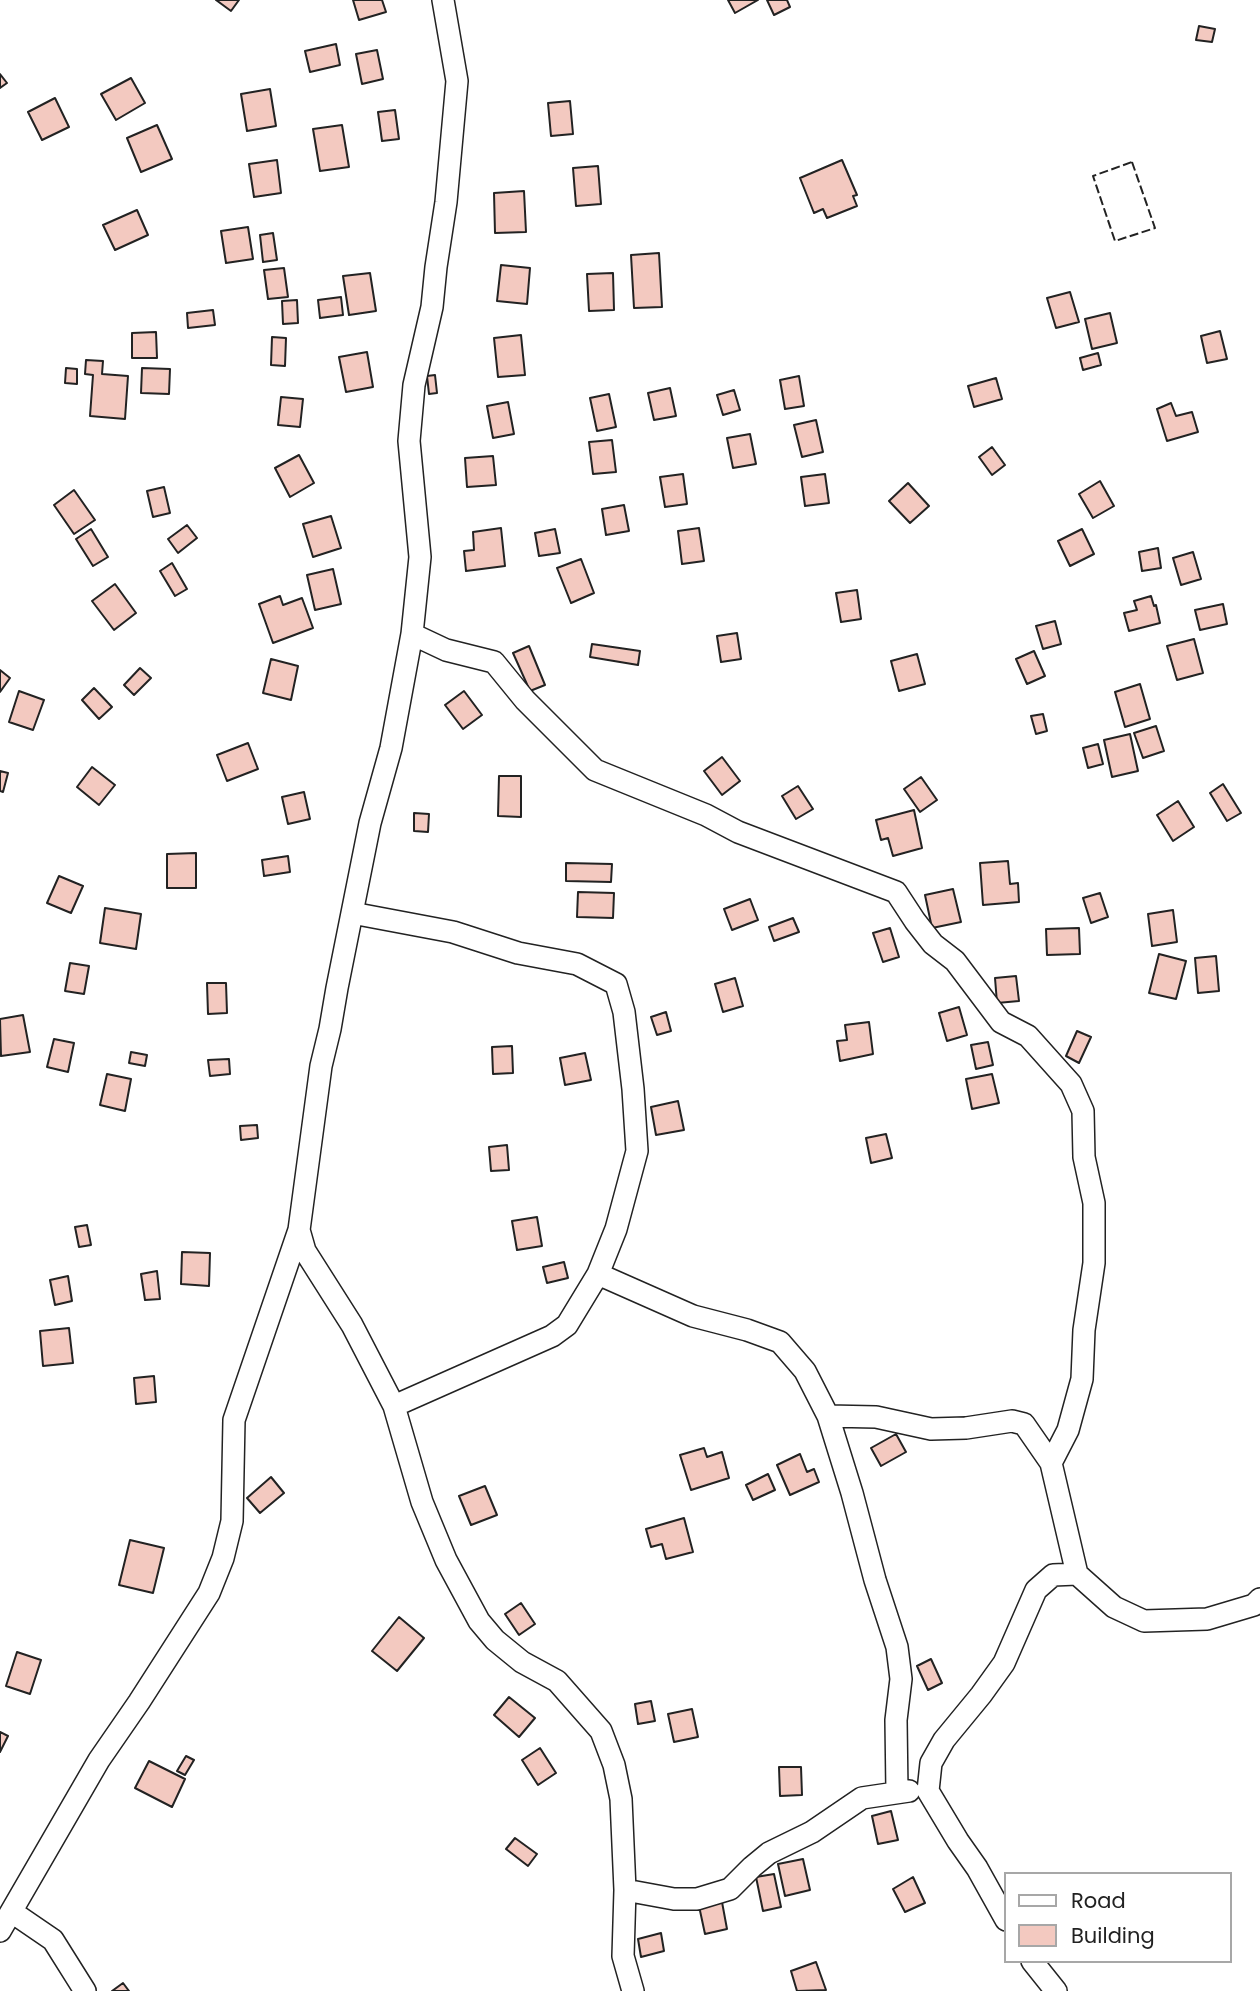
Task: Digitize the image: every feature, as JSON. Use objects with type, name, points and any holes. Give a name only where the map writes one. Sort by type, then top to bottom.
[{"type":"street","points":[[0,1931],[99,1760],[209,1593],[223,1558],[232,1521],[234,1420],[299,1230],[321,1066],[331,1030],[370,823],[391,748],[412,635],[420,557],[409,441],[414,385],[432,307],[446,202],[457,82],[443,0]]},
{"type":"street","points":[[412,635],[446,650],[494,662],[524,700],[595,770],[706,815],[738,832],[896,892],[933,944],[955,961],[1001,1022],[1027,1036],[1071,1084],[1083,1111],[1084,1157],[1094,1203],[1094,1263],[1084,1330],[1082,1379],[1068,1430],[1051,1463]]},
{"type":"street","points":[[352,913],[453,932],[518,953],[577,964],[616,984],[624,1012],[633,1089],[637,1151],[616,1229],[598,1274],[567,1325],[552,1336],[394,1406]]},
{"type":"street","points":[[299,1230],[305,1251],[352,1325],[394,1406],[422,1502],[446,1560],[479,1621],[495,1640],[522,1662],[557,1681],[601,1731],[614,1765],[621,1799],[625,1890],[623,1956],[633,1991]]},
{"type":"street","points":[[598,1274],[693,1316],[780,1342],[805,1371],[828,1416],[897,1647],[901,1679],[895,1720],[898,1792]]},
{"type":"street","points":[[828,1416],[876,1417],[931,1429],[966,1428],[1012,1421],[1024,1424],[1051,1463],[1077,1574],[1114,1606],[1144,1621],[1207,1619],[1254,1605],[1260,1599]]},
{"type":"street","points":[[1004,1916],[928,1791],[931,1763],[944,1740],[1004,1664],[1037,1590],[1053,1574],[1077,1574]]},
{"type":"street","points":[[625,1890],[674,1899],[697,1899],[730,1889],[769,1853],[812,1832],[862,1798],[898,1792],[928,1791]]},
{"type":"street","points":[[12,1912],[53,1940],[85,1991]]},
{"type":"street","points":[[1034,1963],[1056,1991]]},
{"type":"building","points":[[216,0],[239,0],[231,11]]},
{"type":"building","points":[[353,0],[382,0],[386,12],[359,20]]},
{"type":"building","points":[[728,0],[758,0],[735,13]]},
{"type":"building","points":[[767,0],[787,0],[790,7],[774,15]]},
{"type":"building","points":[[1199,26],[1215,29],[1212,42],[1196,40]]},
{"type":"building","points":[[336,44],[340,65],[310,72],[305,51]]},
{"type":"building","points":[[377,50],[383,79],[362,84],[356,54]]},
{"type":"building","points":[[0,74],[7,83],[0,88]]},
{"type":"building","points":[[131,78],[145,103],[116,120],[101,94]]},
{"type":"building","points":[[270,89],[276,126],[247,131],[241,94]]},
{"type":"building","points":[[55,98],[69,127],[42,140],[28,112]]},
{"type":"building","points":[[570,101],[573,134],[551,136],[548,103]]},
{"type":"building","points":[[395,110],[399,139],[382,141],[378,112]]},
{"type":"building","points":[[157,125],[172,159],[141,172],[127,138]]},
{"type":"building","points":[[342,125],[349,167],[320,171],[313,129]]},
{"type":"building","points":[[277,160],[281,193],[254,197],[249,164]]},
{"type":"building","points":[[842,160],[857,195],[853,196],[857,206],[827,218],[823,209],[814,213],[800,178]]},
{"type":"building","points":[[598,166],[601,204],[576,206],[573,168]]},
{"type":"building","points":[[524,191],[526,232],[495,233],[494,193]]},
{"type":"building","points":[[137,210],[148,235],[115,250],[103,225]]},
{"type":"building","points":[[248,227],[253,259],[226,263],[221,231]]},
{"type":"building","points":[[273,233],[277,260],[263,262],[260,235]]},
{"type":"building","points":[[659,253],[662,307],[634,308],[631,255]]},
{"type":"building","points":[[501,265],[530,268],[527,304],[497,301]]},
{"type":"building","points":[[284,268],[288,297],[268,299],[264,270]]},
{"type":"building","points":[[370,273],[376,311],[349,315],[343,276]]},
{"type":"building","points":[[613,273],[614,310],[589,311],[587,274]]},
{"type":"building","points":[[1070,292],[1079,322],[1056,328],[1047,298]]},
{"type":"building","points":[[341,297],[343,315],[320,318],[318,300]]},
{"type":"building","points":[[297,300],[298,323],[283,324],[282,301]]},
{"type":"building","points":[[213,310],[215,325],[188,328],[187,313]]},
{"type":"building","points":[[1110,313],[1117,343],[1092,349],[1085,319]]},
{"type":"building","points":[[1220,331],[1227,359],[1207,363],[1201,336]]},
{"type":"building","points":[[156,332],[157,358],[132,358],[132,333]]},
{"type":"building","points":[[521,335],[525,375],[498,377],[494,338]]},
{"type":"building","points":[[272,337],[286,338],[285,366],[271,365]]},
{"type":"building","points":[[367,352],[373,387],[346,392],[339,357]]},
{"type":"building","points":[[1098,353],[1101,365],[1083,370],[1080,358]]},
{"type":"building","points":[[86,360],[103,361],[102,374],[128,376],[125,419],[90,416],[93,375],[85,374]]},
{"type":"building","points":[[66,368],[77,369],[77,384],[65,383]]},
{"type":"building","points":[[142,368],[170,369],[169,394],[141,393]]},
{"type":"building","points":[[435,375],[437,393],[429,394],[427,376]]},
{"type":"building","points":[[799,376],[804,406],[785,409],[780,380]]},
{"type":"building","points":[[996,378],[1002,399],[974,407],[968,386]]},
{"type":"building","points":[[670,388],[676,416],[654,420],[648,393]]},
{"type":"building","points":[[734,390],[740,410],[723,415],[717,395]]},
{"type":"building","points":[[609,394],[616,427],[597,431],[590,398]]},
{"type":"building","points":[[281,397],[303,399],[300,427],[278,425]]},
{"type":"building","points":[[508,402],[514,434],[493,438],[487,406]]},
{"type":"building","points":[[1171,403],[1176,416],[1192,412],[1198,432],[1167,441],[1157,409]]},
{"type":"building","points":[[816,420],[823,452],[802,457],[794,425]]},
{"type":"building","points":[[750,434],[756,464],[733,468],[727,438]]},
{"type":"building","points":[[612,440],[616,472],[593,474],[589,442]]},
{"type":"building","points":[[992,447],[1005,465],[992,475],[979,457]]},
{"type":"building","points":[[299,455],[314,483],[290,497],[275,468]]},
{"type":"building","points":[[493,456],[496,485],[467,487],[465,458]]},
{"type":"building","points":[[683,474],[687,504],[665,507],[660,477]]},
{"type":"building","points":[[825,474],[829,503],[805,506],[801,477]]},
{"type":"building","points":[[1100,481],[1114,506],[1093,518],[1079,494]]},
{"type":"building","points":[[908,483],[929,506],[910,523],[889,501]]},
{"type":"building","points":[[164,487],[170,513],[153,517],[147,491]]},
{"type":"building","points":[[74,490],[95,520],[74,534],[54,505]]},
{"type":"building","points":[[624,505],[629,531],[606,535],[602,509]]},
{"type":"building","points":[[331,516],[341,548],[313,557],[303,524]]},
{"type":"building","points":[[187,525],[197,538],[178,553],[168,539]]},
{"type":"building","points":[[501,528],[505,566],[466,571],[464,551],[474,550],[473,532]]},
{"type":"building","points":[[699,528],[704,561],[682,564],[678,531]]},
{"type":"building","points":[[91,529],[108,557],[93,566],[76,539]]},
{"type":"building","points":[[555,529],[560,553],[539,556],[535,533]]},
{"type":"building","points":[[1082,529],[1094,554],[1070,566],[1058,541]]},
{"type":"building","points":[[1158,548],[1161,568],[1142,571],[1139,552]]},
{"type":"building","points":[[1193,552],[1201,579],[1181,585],[1173,558]]},
{"type":"building","points":[[581,559],[594,593],[571,603],[557,568]]},
{"type":"building","points":[[172,563],[187,589],[175,596],[160,571]]},
{"type":"building","points":[[333,569],[341,604],[315,610],[307,575]]},
{"type":"building","points":[[115,584],[136,613],[114,630],[92,601]]},
{"type":"building","points":[[857,590],[861,619],[841,622],[836,593]]},
{"type":"building","points":[[280,596],[283,605],[302,598],[313,628],[273,643],[259,604]]},
{"type":"building","points":[[1151,596],[1160,623],[1129,631],[1124,613],[1137,610],[1134,601]]},
{"type":"building","points":[[1223,604],[1227,624],[1200,630],[1195,610]]},
{"type":"building","points":[[1055,621],[1061,644],[1043,649],[1036,626]]},
{"type":"building","points":[[737,633],[741,659],[721,662],[717,636]]},
{"type":"building","points":[[1194,639],[1203,673],[1177,680],[1167,646]]},
{"type":"building","points":[[592,644],[640,651],[638,665],[590,657]]},
{"type":"building","points":[[529,646],[545,685],[530,691],[513,653]]},
{"type":"building","points":[[1034,651],[1045,676],[1027,684],[1016,659]]},
{"type":"building","points":[[917,654],[925,684],[899,691],[891,661]]},
{"type":"building","points":[[271,659],[298,666],[291,700],[263,693]]},
{"type":"building","points":[[140,668],[151,678],[134,695],[124,685]]},
{"type":"building","points":[[0,670],[10,678],[0,692]]},
{"type":"building","points":[[1140,684],[1150,719],[1125,727],[1115,692]]},
{"type":"building","points":[[94,688],[112,707],[99,719],[82,700]]},
{"type":"building","points":[[19,691],[44,700],[33,730],[9,722]]},
{"type":"building","points":[[464,691],[482,715],[463,729],[445,705]]},
{"type":"building","points":[[1043,714],[1047,731],[1036,734],[1031,716]]},
{"type":"building","points":[[1156,726],[1164,751],[1143,758],[1134,733]]},
{"type":"building","points":[[1130,734],[1138,771],[1112,777],[1104,740]]},
{"type":"building","points":[[248,743],[258,769],[227,781],[217,755]]},
{"type":"building","points":[[1098,744],[1103,764],[1088,768],[1083,748]]},
{"type":"building","points":[[722,757],[740,781],[722,795],[704,771]]},
{"type":"building","points":[[92,767],[115,785],[99,805],[77,787]]},
{"type":"building","points":[[0,771],[8,773],[3,792],[0,791]]},
{"type":"building","points":[[499,776],[521,776],[521,817],[498,816]]},
{"type":"building","points":[[921,777],[937,800],[920,812],[904,789]]},
{"type":"building","points":[[1223,784],[1241,813],[1227,821],[1210,793]]},
{"type":"building","points":[[798,786],[813,809],[796,819],[782,796]]},
{"type":"building","points":[[304,792],[310,819],[288,824],[282,797]]},
{"type":"building","points":[[1178,801],[1194,827],[1173,841],[1157,815]]},
{"type":"building","points":[[914,810],[922,848],[893,856],[888,838],[881,840],[876,820]]},
{"type":"building","points":[[414,813],[429,814],[428,832],[414,831]]},
{"type":"building","points":[[196,853],[196,888],[167,888],[167,854]]},
{"type":"building","points":[[288,856],[290,872],[264,876],[262,860]]},
{"type":"building","points":[[1008,861],[1010,884],[1018,883],[1019,902],[983,905],[980,863]]},
{"type":"building","points":[[566,863],[612,864],[611,882],[566,881]]},
{"type":"building","points":[[59,876],[83,886],[71,913],[47,903]]},
{"type":"building","points":[[953,889],[961,922],[932,928],[925,895]]},
{"type":"building","points":[[578,892],[614,893],[613,918],[577,917]]},
{"type":"building","points":[[1100,893],[1108,917],[1091,923],[1083,898]]},
{"type":"building","points":[[750,899],[758,920],[732,930],[724,909]]},
{"type":"building","points":[[105,908],[141,914],[136,949],[100,943]]},
{"type":"building","points":[[1173,910],[1177,942],[1152,946],[1148,914]]},
{"type":"building","points":[[793,918],[799,932],[774,941],[769,927]]},
{"type":"building","points":[[890,928],[899,957],[883,962],[873,933]]},
{"type":"building","points":[[1079,928],[1080,954],[1047,955],[1046,929]]},
{"type":"building","points":[[1159,954],[1186,961],[1176,999],[1149,993]]},
{"type":"building","points":[[1216,956],[1219,991],[1198,993],[1195,958]]},
{"type":"building","points":[[70,963],[89,966],[84,994],[65,991]]},
{"type":"building","points":[[1016,976],[1019,1001],[997,1003],[995,978]]},
{"type":"building","points":[[735,978],[743,1006],[723,1012],[715,984]]},
{"type":"building","points":[[207,983],[226,983],[227,1013],[208,1014]]},
{"type":"building","points":[[959,1007],[967,1035],[947,1041],[939,1013]]},
{"type":"building","points":[[666,1012],[671,1031],[657,1035],[651,1017]]},
{"type":"building","points":[[23,1015],[30,1052],[1,1056],[0,1019]]},
{"type":"building","points":[[869,1022],[873,1054],[840,1061],[837,1041],[847,1040],[845,1025]]},
{"type":"building","points":[[1077,1031],[1091,1037],[1079,1063],[1066,1056]]},
{"type":"building","points":[[54,1039],[74,1043],[68,1072],[47,1067]]},
{"type":"building","points":[[988,1042],[993,1065],[976,1069],[971,1045]]},
{"type":"building","points":[[512,1046],[513,1073],[493,1074],[492,1047]]},
{"type":"building","points":[[131,1052],[147,1055],[145,1066],[129,1063]]},
{"type":"building","points":[[585,1053],[591,1080],[565,1085],[560,1058]]},
{"type":"building","points":[[229,1059],[230,1074],[210,1076],[208,1060]]},
{"type":"building","points":[[107,1074],[131,1079],[125,1111],[100,1105]]},
{"type":"building","points":[[992,1074],[999,1103],[972,1109],[966,1079]]},
{"type":"building","points":[[678,1101],[684,1130],[656,1135],[651,1107]]},
{"type":"building","points":[[257,1125],[258,1138],[241,1140],[240,1126]]},
{"type":"building","points":[[886,1134],[892,1158],[871,1163],[866,1138]]},
{"type":"building","points":[[507,1145],[509,1170],[491,1171],[489,1147]]},
{"type":"building","points":[[537,1217],[542,1246],[517,1250],[512,1221]]},
{"type":"building","points":[[87,1225],[91,1245],[79,1247],[75,1227]]},
{"type":"building","points":[[182,1252],[210,1253],[209,1286],[181,1284]]},
{"type":"building","points":[[564,1262],[568,1278],[547,1283],[543,1267]]},
{"type":"building","points":[[157,1271],[160,1299],[145,1300],[141,1274]]},
{"type":"building","points":[[68,1276],[72,1301],[55,1305],[50,1280]]},
{"type":"building","points":[[69,1328],[73,1363],[43,1366],[40,1331]]},
{"type":"building","points":[[154,1376],[156,1402],[136,1404],[134,1378]]},
{"type":"building","points":[[896,1434],[906,1452],[881,1466],[871,1448]]},
{"type":"building","points":[[704,1448],[707,1457],[722,1452],[729,1478],[691,1490],[680,1455]]},
{"type":"building","points":[[800,1454],[807,1472],[814,1469],[819,1482],[790,1495],[777,1465]]},
{"type":"building","points":[[768,1474],[775,1490],[753,1500],[746,1485]]},
{"type":"building","points":[[271,1477],[284,1493],[260,1513],[247,1498]]},
{"type":"building","points":[[485,1486],[497,1515],[471,1525],[459,1496]]},
{"type":"building","points":[[684,1518],[693,1552],[666,1559],[662,1544],[651,1547],[646,1529]]},
{"type":"building","points":[[130,1540],[164,1548],[153,1593],[119,1585]]},
{"type":"building","points":[[521,1603],[535,1624],[519,1635],[505,1614]]},
{"type":"building","points":[[399,1617],[424,1638],[397,1671],[372,1651]]},
{"type":"building","points":[[17,1652],[41,1660],[30,1694],[6,1686]]},
{"type":"building","points":[[931,1659],[942,1683],[928,1690],[917,1666]]},
{"type":"building","points":[[509,1697],[535,1718],[519,1737],[494,1715]]},
{"type":"building","points":[[651,1701],[655,1721],[638,1724],[635,1704]]},
{"type":"building","points":[[692,1709],[698,1737],[674,1742],[668,1714]]},
{"type":"building","points":[[0,1732],[8,1736],[0,1752]]},
{"type":"building","points":[[540,1748],[556,1773],[538,1785],[522,1760]]},
{"type":"building","points":[[186,1756],[194,1760],[185,1775],[177,1771]]},
{"type":"building","points":[[149,1761],[185,1779],[172,1807],[135,1788]]},
{"type":"building","points":[[779,1767],[801,1767],[802,1795],[780,1796]]},
{"type":"building","points":[[891,1811],[898,1840],[878,1844],[872,1816]]},
{"type":"building","points":[[515,1838],[537,1854],[528,1866],[506,1849]]},
{"type":"building","points":[[803,1859],[810,1890],[785,1896],[778,1864]]},
{"type":"building","points":[[774,1874],[781,1907],[763,1911],[756,1877]]},
{"type":"building","points":[[913,1877],[925,1903],[905,1912],[893,1889]]},
{"type":"building","points":[[722,1902],[727,1929],[705,1934],[699,1906]]},
{"type":"building","points":[[661,1933],[664,1951],[641,1957],[638,1939]]},
{"type":"building","points":[[816,1962],[826,1990],[797,1991],[791,1971]]},
{"type":"building","points":[[123,1983],[129,1991],[112,1991]]},
{"type":"fence","points":[[1132,162],[1155,228],[1115,241],[1093,176],[1132,162]]}]
